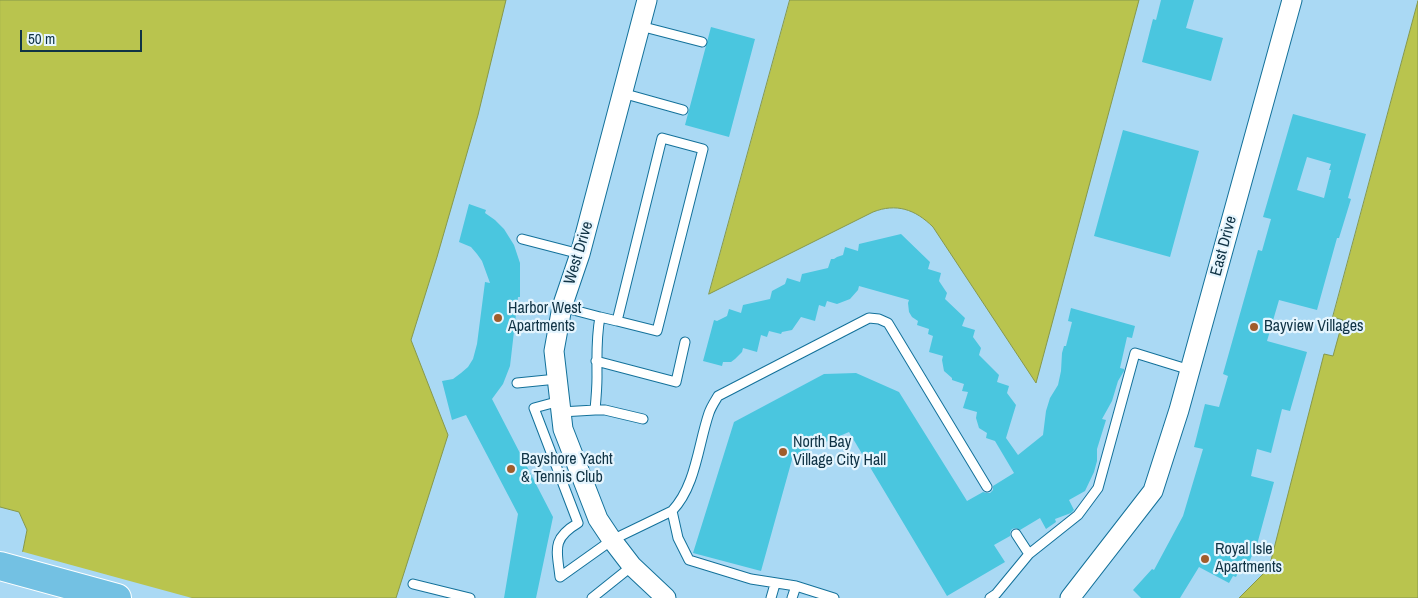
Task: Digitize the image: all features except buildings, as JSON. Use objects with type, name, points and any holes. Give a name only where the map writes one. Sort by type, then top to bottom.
[{"type":"main road","points":[[4,567],[116,598]]},
{"type":"street","name":"West Drive","points":[[647,0],[580,254],[562,307],[554,351],[562,429],[598,519],[632,566],[663,597]]},
{"type":"street","name":"East Drive","points":[[1070,598],[1152,491],[1180,410],[1292,0]]},
{"type":"lane","points":[[640,26],[702,42]]},
{"type":"lane","points":[[622,93],[683,110]]},
{"type":"lane","points":[[562,307],[657,331],[703,149],[662,138],[617,320]]},
{"type":"lane","points":[[522,239],[580,254]]},
{"type":"lane","points":[[595,410],[597,335],[600,317]]},
{"type":"lane","points":[[643,419],[604,410],[560,406],[534,408],[578,523],[566,530],[557,545],[560,577],[612,540],[672,511],[687,491],[710,411],[718,396],[869,318],[879,319],[888,324],[987,487]]},
{"type":"lane","points":[[596,362],[676,382],[685,342]]},
{"type":"lane","points":[[990,598],[996,594],[1029,554],[1078,515],[1098,488],[1135,353],[1190,370]]},
{"type":"lane","points":[[517,382],[557,379]]},
{"type":"lane","points":[[672,511],[678,538],[688,560],[746,578],[796,586],[815,595],[834,598]]},
{"type":"lane","points":[[1016,534],[1029,554]]},
{"type":"lane","points":[[592,598],[632,566]]},
{"type":"lane","points":[[413,584],[470,598]]},
{"type":"lane","points":[[772,598],[775,584]]},
{"type":"lane","points":[[792,598],[796,586]]},
{"type":"shaded area","points":[[0,0],[506,0],[478,115],[411,340],[448,435],[396,598],[8,598],[23,550],[27,530],[19,512],[0,507]]},
{"type":"shaded area","points":[[790,0],[1139,0],[1036,383],[933,227],[919,216],[905,209],[890,208],[873,212],[709,294]]},
{"type":"shaded area","points":[[1418,1],[1418,598],[1239,598],[1269,568],[1324,354],[1333,356],[1343,320],[1333,317]]},
{"type":"pier","points":[[20,551],[192,598],[6,598]]},
{"type":"place","name":"Harbor West Apartments","points":[[498,318]]},
{"type":"place","name":"Bayview Villages","points":[[1254,327]]},
{"type":"place","name":"North Bay Village City Hall","points":[[783,452]]},
{"type":"place","name":"Bayshore Yacht & Tennis Club","points":[[511,469]]},
{"type":"place","name":"Royal Isle Apartments","points":[[1205,559]]}]
